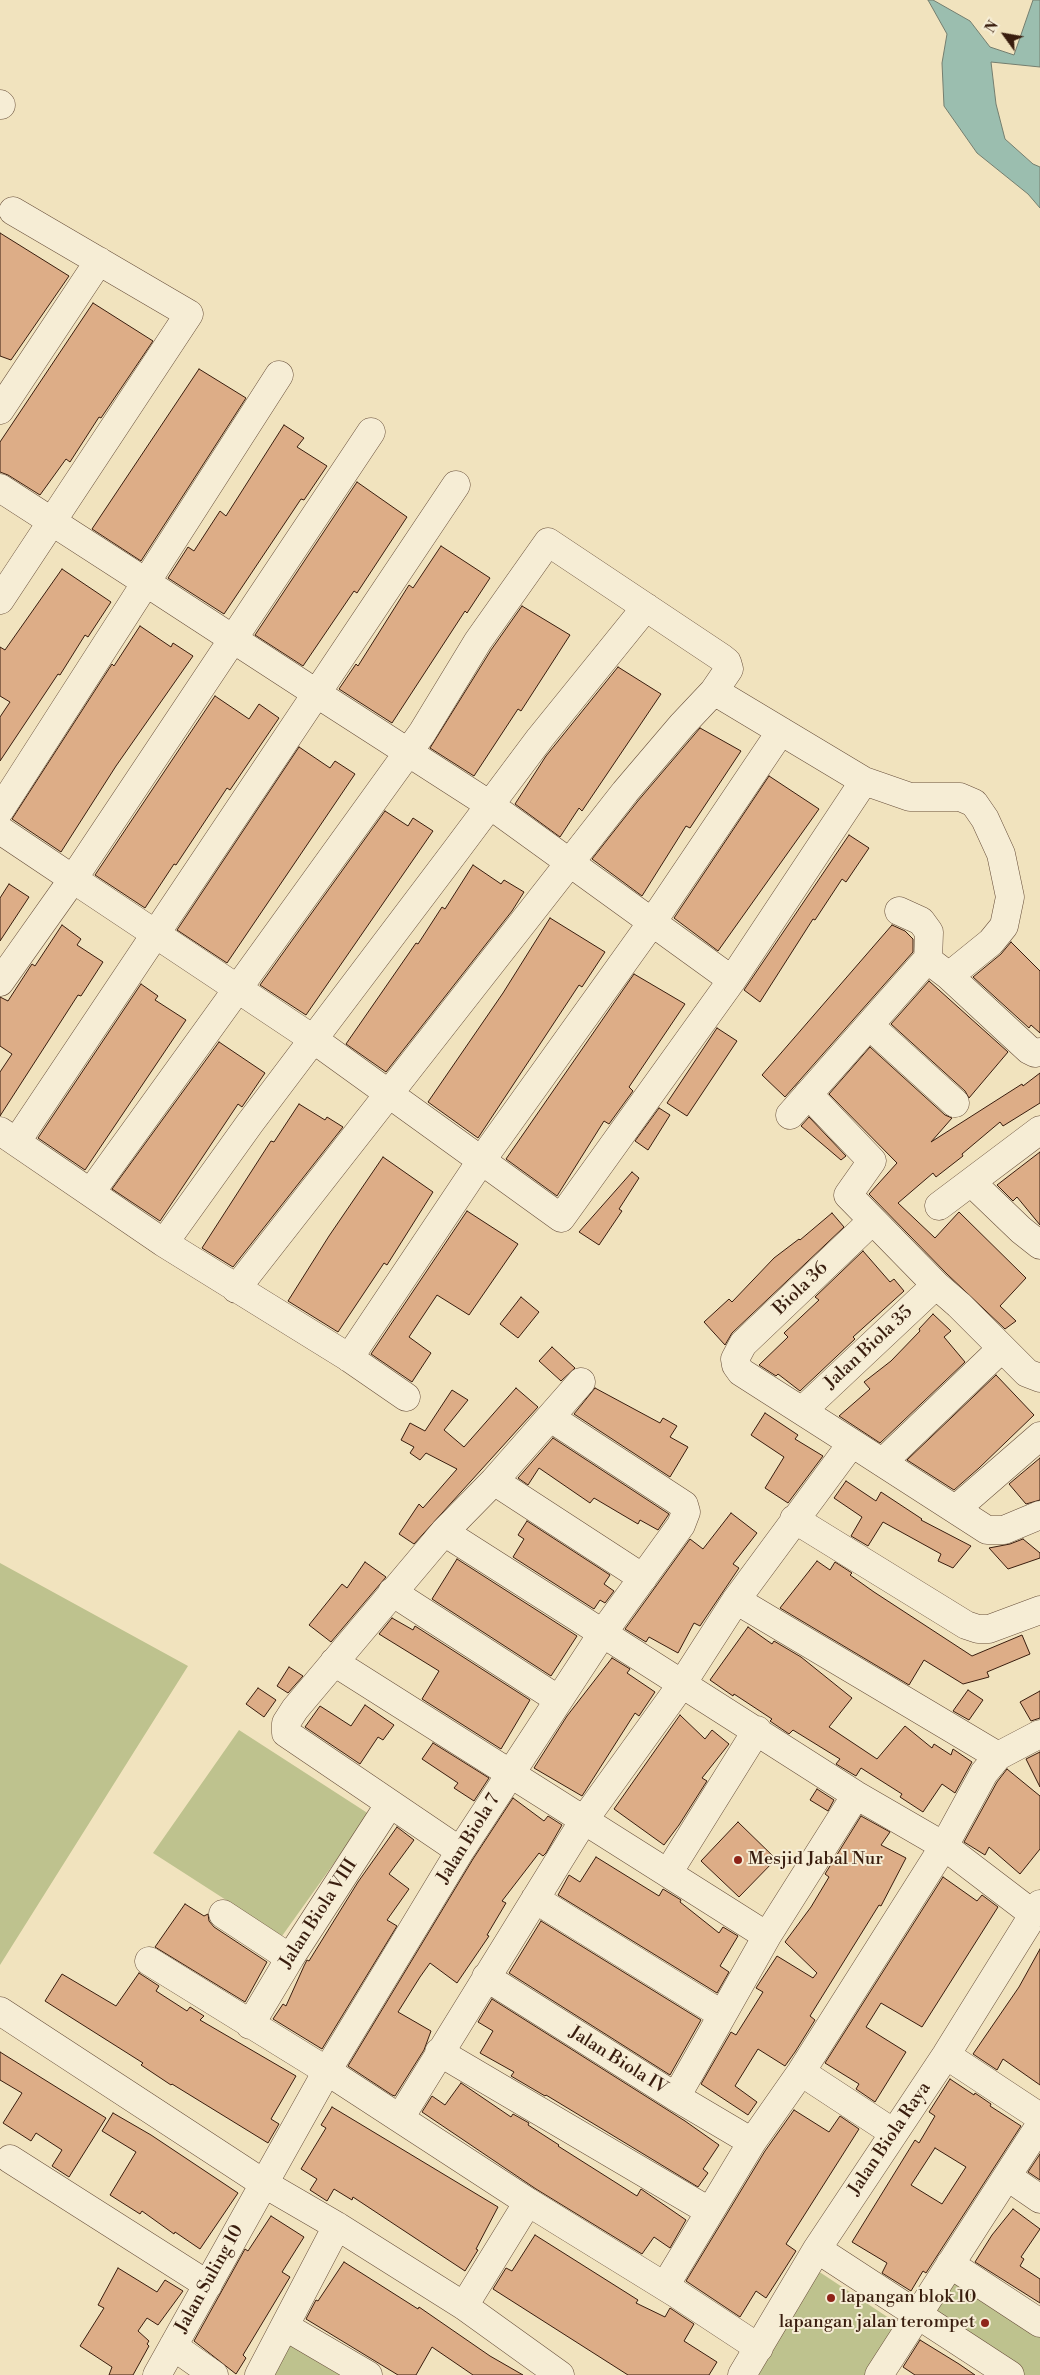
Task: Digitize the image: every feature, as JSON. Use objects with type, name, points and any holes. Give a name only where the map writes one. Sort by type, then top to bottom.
[{"type":"street","points":[[0,600],[189,314],[99,261],[4,216]]},
{"type":"street","points":[[0,410],[99,261]]},
{"type":"street","points":[[0,810],[279,375]]},
{"type":"street","points":[[0,982],[73,879],[371,432]]},
{"type":"street","points":[[406,1397],[349,1358],[164,1243],[8,1136],[155,933],[456,485]]},
{"type":"street","points":[[0,488],[490,805],[732,980]]},
{"type":"street","points":[[91,1192],[408,752],[489,626],[548,542],[727,662],[729,668],[726,675],[714,691],[682,725],[569,863],[236,1289]]},
{"type":"street","points":[[164,1243],[250,1123],[490,805],[646,607]]},
{"type":"street","points":[[714,691],[864,781],[910,797],[960,798],[974,803],[986,820],[1001,854],[1010,897],[1004,926],[991,942],[939,969]]},
{"type":"street","points":[[349,1358],[481,1161],[653,922],[781,731]]},
{"type":"street","points":[[0,830],[313,1040],[561,1218],[732,980],[864,781]]},
{"type":"street","points":[[899,911],[921,921],[929,932],[939,969]]},
{"type":"street","points":[[790,1115],[924,963],[939,969],[1029,1050],[1035,1053],[1040,1052]]},
{"type":"street","points":[[870,1026],[955,1103]]},
{"type":"street","points":[[808,1094],[872,1161],[848,1196],[936,1286],[1026,1373],[1040,1378]]},
{"type":"street","points":[[939,1206],[1040,1130]]},
{"type":"street","points":[[971,1182],[1020,1230],[1040,1245]]},
{"type":"street","name":"Biola 36","points":[[803,1410],[741,1372],[736,1365],[735,1359],[743,1344],[872,1221]]},
{"type":"street","name":"Jalan Biola 35","points":[[803,1410],[936,1286]]},
{"type":"street","points":[[883,1462],[1002,1348]]},
{"type":"street","points":[[460,1851],[389,1805],[286,1732],[286,1723],[295,1709],[392,1592],[444,1532],[494,1481],[551,1418],[581,1382]]},
{"type":"street","points":[[803,1410],[956,1509],[982,1528],[993,1532],[1004,1530],[1040,1515]]},
{"type":"street","name":"Jalan Biola 7","points":[[264,2182],[327,2072],[460,1851],[602,1634],[681,1525],[686,1512],[684,1505],[551,1418]]},
{"type":"street","points":[[956,1509],[1040,1436]]},
{"type":"street","points":[[400,2118],[584,1820],[682,1684],[736,1600],[852,1443]]},
{"type":"street","points":[[494,1481],[643,1578]]},
{"type":"street","points":[[794,1519],[966,1625],[978,1629],[989,1629],[1040,1610]]},
{"type":"street","points":[[444,1532],[602,1634],[757,1730],[856,1795],[944,1846],[1037,1909]]},
{"type":"street","points":[[392,1592],[559,1700]]},
{"type":"street","points":[[736,1600],[998,1756]]},
{"type":"street","points":[[334,1662],[767,1936]]},
{"type":"street","points":[[668,1873],[757,1730]]},
{"type":"street","points":[[665,2286],[752,2142],[801,2072],[944,1846],[984,1773],[998,1756],[1040,1734]]},
{"type":"street","points":[[676,2097],[721,2014],[767,1936],[856,1795]]},
{"type":"street","name":"Jalan Biola VIII","points":[[250,2025],[290,1958],[389,1805]]},
{"type":"street","points":[[535,1898],[721,2014]]},
{"type":"street","name":"Jalan Biola Raya","points":[[742,2375],[818,2249],[946,2055],[1037,1909]]},
{"type":"street","points":[[223,1914],[290,1958]]},
{"type":"street","points":[[149,1961],[400,2118],[528,2202],[665,2286],[759,2348]]},
{"type":"street","name":"Jalan Biola IV","points":[[486,1977],[676,2097],[752,2142]]},
{"type":"street","points":[[0,2011],[264,2182],[464,2306],[560,2375]]},
{"type":"street","points":[[439,2052],[709,2211]]},
{"type":"street","points":[[946,2055],[1040,2117]]},
{"type":"street","points":[[801,2072],[894,2133]]},
{"type":"street","points":[[880,2375],[1040,2125]]},
{"type":"street","points":[[10,2158],[208,2285]]},
{"type":"street","points":[[1008,2177],[1040,2199]]},
{"type":"street","name":"Jalan Suling 10","points":[[157,2375],[264,2182]]},
{"type":"street","points":[[464,2306],[528,2202]]},
{"type":"street","points":[[259,2375],[286,2327],[337,2226]]},
{"type":"street","points":[[818,2249],[1010,2375]]},
{"type":"street","points":[[950,2264],[1040,2323]]},
{"type":"street","points":[[286,2327],[368,2375]]},
{"type":"street","points":[[173,2346],[214,2375]]},
{"type":"green space","points":[[0,1563],[188,1666],[0,1965]]},
{"type":"green space","points":[[239,1730],[369,1814],[282,1936],[153,1853]]},
{"type":"green space","name":"lapangan blok 10","points":[[818,2271],[901,2326],[869,2375],[757,2375]]},
{"type":"green space","name":"lapangan jalan terompet","points":[[955,2276],[1040,2332],[1040,2375],[1024,2375],[931,2314]]},
{"type":"green space","points":[[282,2331],[359,2375],[256,2375]]},
{"type":"shaded area","points":[[928,0],[933,0],[970,21],[990,47],[1014,55],[1033,0],[1040,0],[1040,67],[991,62],[996,104],[1005,139],[1033,164],[1040,167],[1040,208],[1028,194],[977,153],[944,106],[942,63],[947,34]]},
{"type":"building","points":[[0,233],[69,276],[11,360],[0,356]]},
{"type":"building","points":[[93,303],[153,341],[101,418],[99,417],[70,462],[66,459],[40,495],[0,472],[0,442]]},
{"type":"building","points":[[199,369],[246,398],[141,561],[92,529]]},
{"type":"building","points":[[284,425],[304,438],[297,447],[327,466],[304,500],[301,499],[224,614],[168,578],[188,547],[194,551],[220,511],[226,516]]},
{"type":"building","points":[[357,482],[407,517],[357,593],[354,591],[303,666],[255,635]]},
{"type":"building","points":[[441,546],[490,578],[467,613],[465,611],[392,723],[339,689],[356,664],[358,666],[409,585],[413,588]]},
{"type":"building","points":[[62,569],[111,602],[88,637],[85,635],[60,675],[58,674],[0,761],[0,717],[10,702],[0,696],[0,647],[5,650]]},
{"type":"building","points":[[522,606],[570,635],[521,711],[518,709],[474,776],[430,748],[491,650]]},
{"type":"building","points":[[140,626],[171,647],[173,643],[193,656],[116,766],[61,852],[12,819],[112,664],[114,666]]},
{"type":"building","points":[[618,667],[661,694],[582,811],[579,808],[560,837],[515,804],[546,756]]},
{"type":"building","points":[[215,696],[249,719],[259,704],[279,718],[230,790],[227,788],[145,908],[95,875]]},
{"type":"building","points":[[700,728],[741,751],[690,828],[686,826],[642,896],[592,859],[637,802]]},
{"type":"building","points":[[299,747],[330,768],[335,761],[355,774],[227,963],[177,930]]},
{"type":"building","points":[[769,776],[819,809],[718,951],[674,918]]},
{"type":"building","points":[[385,811],[408,826],[413,818],[433,831],[306,1015],[260,985]]},
{"type":"building","points":[[849,835],[869,848],[846,882],[842,879],[815,920],[813,919],[760,1002],[744,990]]},
{"type":"building","points":[[473,865],[501,884],[504,880],[524,892],[512,911],[386,1072],[346,1044],[416,943],[418,944],[442,907],[445,909]]},
{"type":"building","points":[[9,884],[29,897],[0,941],[0,898]]},
{"type":"building","points":[[550,918],[605,952],[582,987],[579,985],[478,1138],[428,1102],[503,993]]},
{"type":"building","points":[[62,925],[81,939],[77,945],[103,962],[81,996],[78,995],[0,1116],[0,1072],[12,1054],[0,1046],[0,997],[8,1001],[32,964],[35,966]]},
{"type":"building","points":[[892,925],[905,931],[913,939],[913,952],[785,1097],[762,1075]]},
{"type":"building","points":[[1011,942],[1040,971],[1040,1033],[1031,1025],[1029,1028],[973,977],[1001,954]]},
{"type":"building","points":[[634,974],[685,1004],[629,1087],[633,1091],[609,1124],[604,1121],[557,1196],[506,1159]]},
{"type":"building","points":[[929,981],[1008,1052],[969,1098],[965,1091],[891,1024]]},
{"type":"building","points":[[141,984],[158,996],[155,1000],[186,1020],[85,1170],[38,1138]]},
{"type":"building","points":[[717,1028],[737,1041],[687,1116],[667,1103]]},
{"type":"building","points":[[219,1042],[265,1073],[242,1107],[238,1104],[160,1221],[112,1189]]},
{"type":"building","points":[[870,1047],[945,1115],[952,1118],[931,1142],[1022,1084],[1023,1086],[1040,1073],[1040,1103],[1003,1126],[1000,1122],[962,1154],[963,1156],[936,1177],[933,1173],[898,1203],[935,1238],[959,1212],[1026,1278],[1000,1306],[1016,1321],[1005,1329],[947,1274],[869,1194],[897,1163],[829,1094]]},
{"type":"building","points":[[299,1104],[325,1120],[327,1117],[343,1127],[233,1267],[202,1248],[271,1141],[274,1142]]},
{"type":"building","points":[[659,1108],[670,1115],[648,1150],[635,1141]]},
{"type":"building","points":[[809,1117],[846,1156],[841,1160],[801,1126]]},
{"type":"building","points":[[1040,1152],[1040,1225],[1017,1197],[1013,1201],[997,1185]]},
{"type":"building","points":[[383,1157],[433,1192],[387,1265],[384,1263],[338,1332],[288,1301],[329,1236]]},
{"type":"building","points":[[632,1172],[639,1178],[619,1209],[622,1211],[599,1245],[579,1232]]},
{"type":"building","points":[[467,1211],[518,1244],[469,1315],[437,1295],[409,1337],[431,1353],[412,1382],[371,1354]]},
{"type":"building","points":[[832,1213],[844,1227],[732,1333],[725,1345],[704,1322],[729,1299],[732,1302],[774,1258],[800,1240]]},
{"type":"building","points":[[863,1251],[890,1282],[894,1279],[904,1291],[853,1337],[855,1339],[800,1391],[778,1374],[776,1376],[759,1365],[788,1337],[784,1333],[819,1300],[815,1297]]},
{"type":"building","points":[[521,1297],[539,1312],[518,1338],[500,1324]]},
{"type":"building","points":[[933,1314],[951,1331],[944,1337],[965,1362],[880,1443],[839,1416],[870,1389],[864,1382],[891,1361],[920,1331],[919,1329]]},
{"type":"building","points":[[552,1347],[575,1368],[561,1381],[539,1361]]},
{"type":"building","points":[[996,1375],[1034,1415],[979,1468],[954,1490],[907,1460]]},
{"type":"building","points":[[516,1388],[538,1407],[414,1544],[399,1534],[419,1504],[423,1508],[457,1469],[426,1453],[420,1460],[410,1453],[414,1447],[401,1440],[410,1423],[425,1431],[452,1390],[468,1400],[444,1430],[464,1447]]},
{"type":"building","points":[[595,1388],[660,1423],[663,1418],[677,1426],[670,1437],[688,1447],[670,1477],[574,1414]]},
{"type":"building","points":[[765,1413],[798,1435],[795,1439],[823,1456],[788,1503],[765,1488],[784,1457],[751,1435]]},
{"type":"building","points":[[553,1438],[669,1514],[658,1530],[640,1520],[638,1524],[594,1498],[590,1503],[539,1468],[528,1485],[518,1478]]},
{"type":"building","points":[[1040,1458],[1040,1500],[1026,1504],[1009,1484]]},
{"type":"building","points":[[846,1481],[876,1501],[881,1492],[921,1520],[971,1546],[953,1568],[938,1561],[941,1554],[883,1522],[868,1546],[851,1536],[862,1517],[834,1498]]},
{"type":"building","points":[[731,1513],[757,1533],[733,1564],[739,1568],[700,1626],[694,1623],[678,1653],[649,1637],[646,1642],[625,1629],[690,1539],[703,1549]]},
{"type":"building","points":[[527,1521],[610,1575],[604,1584],[614,1591],[605,1603],[600,1600],[594,1609],[513,1557],[524,1539],[518,1535]]},
{"type":"building","points":[[1023,1539],[1040,1553],[1040,1558],[1008,1569],[989,1548],[1010,1544]]},
{"type":"building","points":[[457,1559],[577,1636],[551,1676],[432,1599]]},
{"type":"building","points":[[817,1561],[830,1570],[835,1562],[852,1573],[850,1575],[874,1592],[972,1656],[1022,1635],[1030,1654],[987,1672],[989,1677],[963,1684],[924,1660],[909,1685],[780,1608]]},
{"type":"building","points":[[365,1562],[386,1577],[331,1642],[309,1625],[342,1584],[347,1588]]},
{"type":"building","points":[[392,1618],[413,1630],[415,1626],[530,1700],[501,1749],[422,1699],[439,1671],[379,1634]]},
{"type":"building","points":[[748,1627],[772,1644],[774,1641],[801,1657],[852,1698],[829,1727],[877,1759],[905,1726],[932,1748],[934,1744],[951,1755],[953,1749],[972,1762],[955,1793],[942,1784],[923,1812],[900,1797],[902,1794],[861,1768],[856,1776],[836,1764],[840,1759],[793,1730],[789,1734],[770,1721],[772,1719],[710,1680]]},
{"type":"building","points":[[612,1658],[630,1669],[627,1673],[655,1692],[639,1716],[635,1713],[582,1796],[534,1768],[567,1716]]},
{"type":"building","points":[[289,1667],[303,1676],[288,1693],[277,1686]]},
{"type":"building","points":[[258,1688],[276,1700],[264,1717],[246,1704]]},
{"type":"building","points":[[968,1690],[983,1700],[969,1720],[953,1711]]},
{"type":"building","points":[[1040,1691],[1040,1718],[1031,1721],[1020,1702]]},
{"type":"building","points":[[365,1705],[394,1725],[383,1740],[378,1737],[360,1764],[305,1727],[320,1706],[351,1726]]},
{"type":"building","points":[[680,1715],[705,1739],[712,1730],[729,1744],[702,1778],[707,1781],[664,1845],[614,1809]]},
{"type":"building","points":[[433,1743],[489,1778],[474,1801],[454,1788],[458,1783],[422,1759]]},
{"type":"building","points":[[1040,1752],[1040,1787],[1026,1759]]},
{"type":"building","points":[[1007,1769],[1040,1796],[1040,1849],[1020,1874],[989,1847],[985,1855],[964,1842],[997,1782]]},
{"type":"building","points":[[817,1789],[834,1800],[828,1811],[810,1800]]},
{"type":"building","points":[[513,1798],[544,1821],[548,1816],[562,1825],[546,1853],[543,1856],[539,1853],[502,1901],[506,1903],[487,1935],[489,1936],[457,1983],[430,1963],[420,1977],[398,2012],[431,2031],[424,2050],[395,2096],[392,2095],[348,2066],[473,1859]]},
{"type":"building","points":[[861,1816],[890,1832],[881,1845],[906,1858],[881,1906],[879,1905],[810,2016],[815,2020],[785,2066],[758,2049],[735,2086],[757,2102],[748,2115],[701,2084],[731,2032],[736,2035],[763,1992],[756,1988],[777,1956],[813,1978],[817,1973],[785,1942],[811,1907],[829,1877],[825,1874]]},
{"type":"building","name":"Mesjid Jabal Nur","points":[[738,1822],[776,1859],[739,1897],[701,1861]]},
{"type":"building","points":[[397,1827],[414,1840],[389,1874],[409,1889],[387,1920],[397,1926],[322,2049],[273,2019],[283,2004],[286,2006],[307,1960],[309,1961],[358,1882]]},
{"type":"building","points":[[596,1857],[659,1896],[663,1889],[681,1900],[680,1902],[719,1933],[723,1927],[738,1936],[720,1966],[729,1972],[717,1993],[558,1895],[569,1875],[580,1882]]},
{"type":"building","points":[[943,1877],[977,1901],[982,1895],[998,1907],[922,2027],[881,2003],[866,2027],[906,2052],[875,2102],[856,2089],[859,2084],[825,2063]]},
{"type":"building","points":[[185,1904],[204,1916],[208,1914],[209,1921],[214,1927],[267,1962],[245,2002],[155,1947]]},
{"type":"building","points":[[541,1921],[701,2020],[670,2075],[509,1973]]},
{"type":"building","points":[[1040,1949],[1040,2085],[1003,2059],[997,2070],[973,2054],[1019,1987]]},
{"type":"building","points":[[139,1973],[159,1986],[156,1991],[187,2011],[190,2007],[204,2016],[200,2020],[296,2076],[271,2119],[279,2124],[268,2143],[171,2085],[141,2065],[143,2063],[45,2001],[62,1974],[116,2006]]},
{"type":"building","points":[[492,1999],[685,2121],[719,2145],[703,2169],[708,2173],[698,2187],[546,2095],[511,2076],[514,2072],[480,2053],[493,2031],[478,2022]]},
{"type":"building","points":[[0,2052],[106,2118],[69,2177],[52,2166],[62,2150],[36,2133],[31,2141],[3,2123],[22,2093],[0,2080]]},
{"type":"building","points":[[950,2079],[974,2095],[975,2093],[991,2104],[990,2106],[1021,2126],[926,2273],[923,2271],[911,2291],[882,2273],[887,2263],[852,2242],[915,2140],[919,2143],[935,2116],[929,2112]],"holes":[[[935,2148],[966,2167],[942,2204],[911,2185]]]},
{"type":"building","points":[[461,2083],[511,2117],[513,2114],[529,2123],[528,2125],[558,2146],[637,2196],[641,2189],[686,2220],[670,2248],[654,2237],[642,2254],[536,2189],[422,2112],[432,2096],[445,2105]]},
{"type":"building","points":[[332,2107],[498,2207],[476,2249],[478,2250],[465,2271],[353,2197],[352,2200],[334,2189],[327,2201],[310,2190],[317,2179],[301,2169],[326,2128],[321,2125]]},
{"type":"building","points":[[794,2110],[829,2132],[840,2116],[859,2129],[786,2244],[796,2251],[766,2298],[756,2291],[740,2317],[686,2281],[765,2151]]},
{"type":"building","points":[[113,2113],[151,2135],[238,2193],[200,2249],[175,2232],[174,2234],[142,2211],[140,2214],[110,2195],[136,2152],[102,2131]]},
{"type":"building","points":[[1040,2154],[1040,2180],[1028,2172]]},
{"type":"building","points":[[1013,2209],[1040,2229],[1021,2257],[1024,2259],[1020,2266],[1040,2279],[1040,2303],[975,2262],[992,2235]]},
{"type":"building","points":[[271,2216],[304,2237],[282,2272],[290,2277],[243,2355],[246,2358],[236,2374],[194,2341],[245,2249],[248,2251]]},
{"type":"building","points":[[535,2235],[638,2300],[636,2303],[665,2317],[670,2308],[694,2324],[684,2341],[717,2362],[709,2375],[628,2375],[493,2289],[506,2268],[512,2271]]},
{"type":"building","points":[[344,2262],[418,2309],[419,2307],[490,2356],[523,2375],[473,2375],[432,2347],[416,2375],[398,2375],[306,2319],[316,2300],[318,2301]]},
{"type":"building","points":[[118,2268],[157,2292],[165,2280],[183,2291],[158,2325],[147,2318],[138,2331],[149,2341],[147,2344],[149,2346],[133,2375],[109,2375],[112,2367],[80,2346],[104,2308],[98,2305]]},
{"type":"building","points":[[920,2340],[975,2375],[915,2375],[903,2367]]},
{"type":"place","name":"Mesjid Jabal Nur","points":[[738,1860]]},
{"type":"place","name":"lapangan blok 10","points":[[831,2298]]},
{"type":"place","name":"lapangan jalan terompet","points":[[985,2323]]}]
